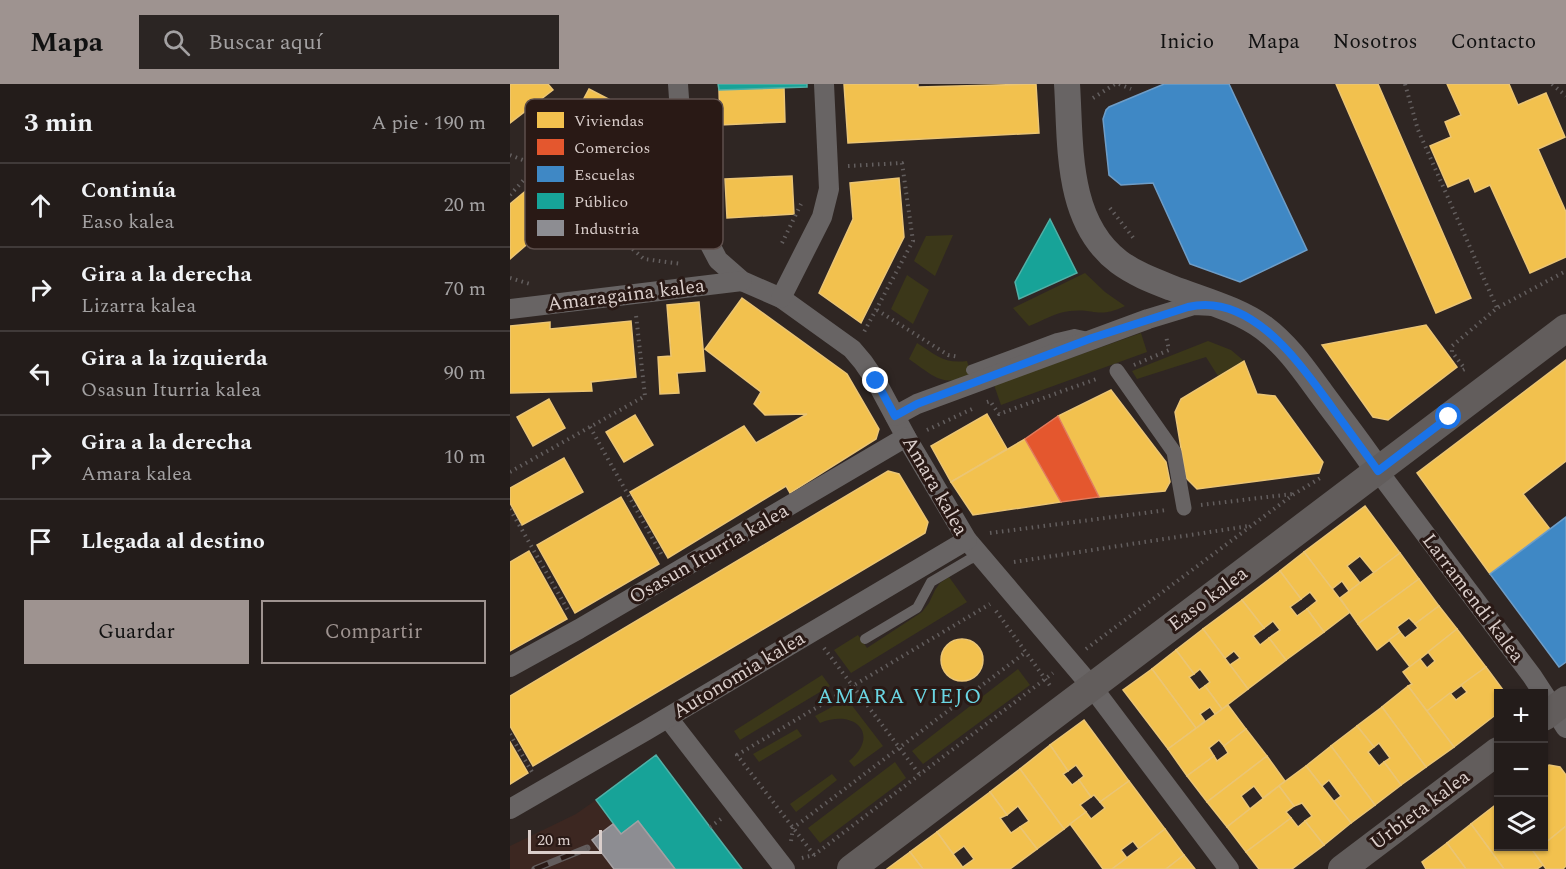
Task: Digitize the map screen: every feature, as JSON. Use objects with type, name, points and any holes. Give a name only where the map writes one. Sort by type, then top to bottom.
[{"type":"main road","name":"Easo kalea","points":[[851,869],[1566,328]]},
{"type":"main road","name":"Urbieta kalea","points":[[1342,869],[1494,754]]},
{"type":"street","points":[[678,84],[679,99]]},
{"type":"street","points":[[781,298],[822,217],[830,189],[825,84]]},
{"type":"street","points":[[1067,84],[1074,184],[1081,207],[1092,230],[1105,249],[1128,268],[1153,281],[1228,309],[1264,328],[1286,347],[1378,471]]},
{"type":"street","points":[[712,249],[718,260],[742,281]]},
{"type":"street","name":"Amara kalea","points":[[742,281],[781,298],[852,349],[876,381],[906,438],[967,540],[1092,687],[1229,869]]},
{"type":"street","name":"Amaragaina kalea","points":[[510,309],[742,281]]},
{"type":"street","points":[[895,416],[917,404],[1092,338],[1194,305],[1228,309]]},
{"type":"street","points":[[1117,371],[1174,452],[1184,508]]},
{"type":"street","name":"Osasun Iturria kalea","points":[[510,667],[906,438]]},
{"type":"street","name":"Larramendi kalea","points":[[1378,471],[1532,676],[1557,713]]},
{"type":"street","name":"Autonomia kalea","points":[[510,809],[967,540]]},
{"type":"street","points":[[668,718],[784,868]]},
{"type":"lane","points":[[971,370],[1057,338],[1074,334],[1092,338]]},
{"type":"lane","points":[[865,639],[917,608],[931,582],[979,556]]},
{"type":"path","points":[[1087,102],[1117,84],[1131,89]]},
{"type":"path","points":[[1405,84],[1418,130],[1497,308]]},
{"type":"path","points":[[1552,84],[1566,96]]},
{"type":"path","points":[[510,155],[525,161]]},
{"type":"path","points":[[843,166],[902,163],[914,241],[862,334]]},
{"type":"path","points":[[510,195],[525,179]]},
{"type":"path","points":[[780,246],[799,207],[806,199]]},
{"type":"path","points":[[1108,206],[1137,243]]},
{"type":"path","points":[[633,249],[644,259],[684,265]]},
{"type":"path","points":[[1456,358],[1452,346],[1497,308],[1566,271]]},
{"type":"path","points":[[510,278],[535,285]]},
{"type":"path","name":"Amaragaina kalea","points":[[510,472],[645,396],[635,304]]},
{"type":"path","points":[[877,310],[948,356],[962,357]]},
{"type":"path","points":[[919,460],[928,452],[924,432],[990,401],[999,414],[1169,350]]},
{"type":"path","points":[[590,427],[665,561]]},
{"type":"path","points":[[967,540],[984,533],[1294,494]]},
{"type":"path","points":[[510,508],[571,615]]},
{"type":"path","points":[[1066,707],[975,583],[1007,563],[1250,526]]},
{"type":"path","points":[[814,855],[737,755],[990,604]]},
{"type":"path","points":[[820,643],[920,775]]},
{"type":"path","points":[[784,868],[789,861],[793,828],[1026,652]]},
{"type":"path","points":[[510,734],[532,773]]},
{"type":"shaded area","points":[[953,235],[935,276],[914,261],[926,236]]},
{"type":"shaded area","points":[[1085,273],[1105,292],[1125,306],[1102,313],[1078,310],[1065,312],[1029,326],[1013,308]]},
{"type":"shaded area","points":[[907,275],[929,290],[913,324],[891,309]]},
{"type":"shaded area","points":[[1141,333],[1147,352],[1001,405],[994,385]]},
{"type":"shaded area","points":[[1208,341],[1231,350],[1244,361],[1218,376],[1206,357],[1137,379],[1132,371]]},
{"type":"shaded area","points":[[917,343],[946,360],[967,361],[972,377],[952,381],[932,375],[909,359]]},
{"type":"shaded area","points":[[949,577],[967,602],[851,673],[834,650],[858,635],[867,648],[922,612],[940,583]]},
{"type":"shaded area","points":[[1018,669],[1030,685],[923,764],[912,751]]},
{"type":"shaded area","points":[[822,675],[830,686],[740,740],[734,731]]},
{"type":"shaded area","points":[[847,699],[883,746],[854,767],[849,761],[863,742],[860,727],[844,719],[833,719],[820,723],[815,716]]},
{"type":"shaded area","points":[[797,729],[802,736],[759,762],[753,754]]},
{"type":"shaded area","points":[[895,762],[906,778],[820,843],[808,828]]},
{"type":"shaded area","points":[[832,774],[837,780],[796,812],[790,804]]},
{"type":"shaded area","points":[[596,800],[647,869],[510,869],[510,846],[576,814]]},
{"type":"building: Viviendas","points":[[510,84],[548,84],[553,90],[541,99],[525,99],[525,111],[510,123]]},
{"type":"building: Viviendas","points":[[844,84],[918,84],[918,87],[1036,84],[1039,133],[848,143]]},
{"type":"building: Viviendas","points":[[1336,84],[1378,84],[1471,298],[1436,313]]},
{"type":"building: Viviendas","points":[[1447,84],[1509,84],[1518,105],[1546,93],[1565,137],[1538,149],[1566,212],[1566,257],[1530,273],[1490,185],[1475,192],[1469,178],[1448,187],[1430,146],[1451,137],[1445,122],[1461,115]]},
{"type":"building: Viviendas","points":[[784,88],[785,122],[723,125],[723,99],[719,99],[719,90]]},
{"type":"building: Viviendas","points":[[589,89],[608,99],[584,99]]},
{"type":"building: Viviendas","points":[[792,176],[794,214],[727,218],[725,179]]},
{"type":"building: Viviendas","points":[[899,178],[904,237],[861,323],[819,293],[853,219],[850,183]]},
{"type":"building: Viviendas","points":[[525,192],[525,246],[510,259],[510,204]]},
{"type":"building: Viviendas","points":[[742,298],[847,374],[879,429],[876,439],[790,493],[786,486],[668,558],[630,492],[744,426],[756,443],[807,414],[765,415],[754,404],[761,392],[705,349]]},
{"type":"building: Viviendas","points":[[699,302],[705,371],[677,373],[679,393],[660,394],[658,357],[671,356],[667,305]]},
{"type":"building: Viviendas","points":[[631,321],[636,377],[591,382],[592,391],[510,393],[510,326],[550,322],[550,329]]},
{"type":"building: Viviendas","points":[[1426,325],[1457,367],[1388,420],[1373,417],[1322,345]]},
{"type":"building: Viviendas","points":[[1566,360],[1566,461],[1523,494],[1550,529],[1490,574],[1417,473]]},
{"type":"building: Viviendas","points":[[1244,361],[1257,394],[1275,396],[1323,462],[1319,473],[1197,489],[1186,478],[1175,412],[1181,399]]},
{"type":"building: Viviendas","points":[[1111,390],[1166,462],[1170,482],[1165,491],[1099,497],[1058,416]]},
{"type":"building: Viviendas","points":[[549,399],[565,428],[533,446],[517,417]]},
{"type":"building: Viviendas","points":[[987,414],[1007,449],[951,482],[931,446]]},
{"type":"building: Viviendas","points":[[635,415],[653,445],[624,462],[606,432]]},
{"type":"building: Viviendas","points":[[1025,439],[1061,502],[973,515],[951,482]]},
{"type":"building: Viviendas","points":[[564,458],[583,492],[522,525],[510,503],[510,488]]},
{"type":"building: Viviendas","points":[[888,471],[899,474],[928,522],[925,533],[533,766],[510,726],[510,696]]},
{"type":"building: Viviendas","points":[[621,497],[659,564],[575,613],[537,545]]},
{"type":"building: Viviendas","points":[[1365,506],[1400,553],[1374,573],[1360,556],[1347,566],[1360,583],[1349,591],[1342,581],[1332,589],[1304,552]]},
{"type":"building: Viviendas","points":[[529,551],[567,619],[510,651],[510,562]]},
{"type":"building: Viviendas","points":[[1304,552],[1350,612],[1324,632],[1307,609],[1317,601],[1310,592],[1301,599],[1280,571]]},
{"type":"building: Viviendas","points":[[1400,553],[1419,579],[1358,624],[1340,598]]},
{"type":"building: Viviendas","points":[[1280,571],[1301,599],[1290,607],[1297,616],[1307,609],[1324,632],[1286,660],[1269,638],[1280,630],[1273,621],[1264,628],[1242,600]]},
{"type":"building: Viviendas","points":[[1419,579],[1439,606],[1415,624],[1409,618],[1397,627],[1400,632],[1377,650],[1358,624]]},
{"type":"building: Viviendas","points":[[1242,600],[1264,628],[1253,636],[1260,645],[1269,638],[1286,660],[1248,689],[1230,665],[1240,658],[1234,651],[1225,658],[1203,629]]},
{"type":"building: Viviendas","points":[[1439,606],[1457,629],[1410,667],[1389,640],[1400,632],[1405,638],[1418,628],[1415,624]]},
{"type":"building: Viviendas","points":[[1203,629],[1248,689],[1222,709],[1205,686],[1210,682],[1200,669],[1194,674],[1176,650]]},
{"type":"building: Viviendas","points":[[1457,629],[1486,667],[1427,711],[1408,686],[1412,684],[1403,672],[1420,659],[1427,668],[1435,661],[1428,652]]},
{"type":"building: Viviendas","points":[[962,639],[977,645],[983,660],[977,675],[962,681],[947,675],[941,660],[947,645]]},
{"type":"building: Viviendas","points":[[1176,650],[1194,674],[1189,677],[1199,690],[1205,686],[1222,709],[1215,714],[1210,707],[1200,714],[1205,721],[1196,728],[1152,669]]},
{"type":"building: Viviendas","points":[[1486,667],[1502,689],[1494,689],[1494,716],[1454,747],[1427,711],[1450,693],[1456,700],[1467,692],[1461,685]]},
{"type":"building: Viviendas","points":[[1152,669],[1196,728],[1168,749],[1123,690]]},
{"type":"building: Viviendas","points":[[1408,686],[1454,747],[1426,767],[1382,707]]},
{"type":"building: Viviendas","points":[[1228,705],[1246,729],[1224,746],[1219,740],[1209,748],[1214,756],[1187,776],[1168,749]]},
{"type":"building: Viviendas","points":[[1382,707],[1426,767],[1401,785],[1384,762],[1390,758],[1379,743],[1374,747],[1357,726]]},
{"type":"building: Viviendas","points":[[1084,720],[1129,781],[1100,802],[1094,795],[1091,797],[1079,780],[1084,776],[1076,765],[1068,771],[1050,745]]},
{"type":"building: Viviendas","points":[[1357,726],[1374,747],[1368,752],[1379,766],[1384,762],[1401,785],[1375,805],[1331,746]]},
{"type":"building: Viviendas","points":[[1246,729],[1267,756],[1207,802],[1187,776],[1214,756],[1217,761],[1228,753],[1224,746]]},
{"type":"building: Viviendas","points":[[510,742],[528,773],[510,784]]},
{"type":"building: Viviendas","points":[[1050,745],[1068,771],[1063,774],[1072,785],[1079,780],[1091,797],[1080,805],[1086,812],[1064,829],[1020,769]]},
{"type":"building: Viviendas","points":[[1331,746],[1375,805],[1351,823],[1333,802],[1341,796],[1329,780],[1322,786],[1306,766]]},
{"type":"building: Viviendas","points":[[1267,756],[1285,781],[1263,798],[1254,786],[1241,796],[1250,809],[1227,827],[1207,802]]},
{"type":"building: Viviendas","points":[[1306,766],[1351,823],[1324,845],[1305,821],[1312,816],[1302,803],[1294,806],[1279,786]]},
{"type":"building: Viviendas","points":[[1548,766],[1560,767],[1566,775],[1566,826],[1548,841],[1548,797]]},
{"type":"building: Viviendas","points":[[1020,769],[1064,829],[1037,849],[1020,827],[1029,821],[1018,806],[1007,815],[990,792]]},
{"type":"building: Viviendas","points":[[1129,781],[1165,829],[1139,849],[1133,841],[1121,850],[1127,858],[1112,869],[1103,869],[1070,824],[1086,812],[1091,819],[1105,808],[1100,802]]},
{"type":"building: Viviendas","points":[[1279,786],[1294,806],[1286,812],[1291,818],[1246,852],[1227,827]]},
{"type":"building: Viviendas","points":[[990,792],[1007,815],[1000,818],[1011,833],[1020,827],[1037,849],[1010,869],[964,869],[963,867],[974,859],[964,846],[953,854],[937,832]]},
{"type":"building: Viviendas","points":[[1494,806],[1494,851],[1533,851],[1543,865],[1537,869],[1504,869],[1471,824]]},
{"type":"building: Viviendas","points":[[1291,818],[1298,827],[1305,821],[1324,845],[1292,869],[1259,869],[1246,852]]},
{"type":"building: Viviendas","points":[[1471,824],[1504,869],[1466,869],[1447,843]]},
{"type":"building: Viviendas","points":[[1566,826],[1566,866],[1563,869],[1546,869],[1533,851],[1548,851],[1548,841]]},
{"type":"building: Viviendas","points":[[1165,829],[1184,855],[1166,869],[1112,869]]},
{"type":"building: Viviendas","points":[[937,832],[964,869],[923,869],[910,852]]},
{"type":"building: Viviendas","points":[[1447,843],[1466,869],[1426,869],[1422,862]]},
{"type":"building: Viviendas","points":[[910,852],[923,869],[887,869]]},
{"type":"building: Viviendas","points":[[1184,855],[1195,869],[1166,869]]},
{"type":"building: Comercios","points":[[1058,416],[1099,497],[1061,502],[1025,439]]},
{"type":"building: Escuelas","points":[[1164,84],[1229,84],[1307,250],[1240,282],[1190,264],[1153,183],[1121,185],[1109,175],[1103,119],[1106,110]]},
{"type":"building: Escuelas","points":[[1566,517],[1566,662],[1559,667],[1490,574]]},
{"type":"building: Público","points":[[718,84],[807,84],[807,87],[719,90]]},
{"type":"building: Público","points":[[1050,219],[1077,273],[1019,299],[1015,282]]},
{"type":"building: Público","points":[[656,755],[742,869],[675,869],[638,821],[621,834],[596,800]]},
{"type":"building: Industria","points":[[638,821],[675,869],[614,869],[592,840],[613,824],[621,834]]},
{"type":"railway","points":[[535,869],[587,848]]},
{"type":"district","name":"AMARA VIEJO","points":[[900,697]]},
{"type":"route","points":[[876,381],[895,416],[917,404],[1092,338],[1148,319],[1200,305],[1228,309],[1241,314],[1264,328],[1286,347],[1378,471],[1449,417]]}]
